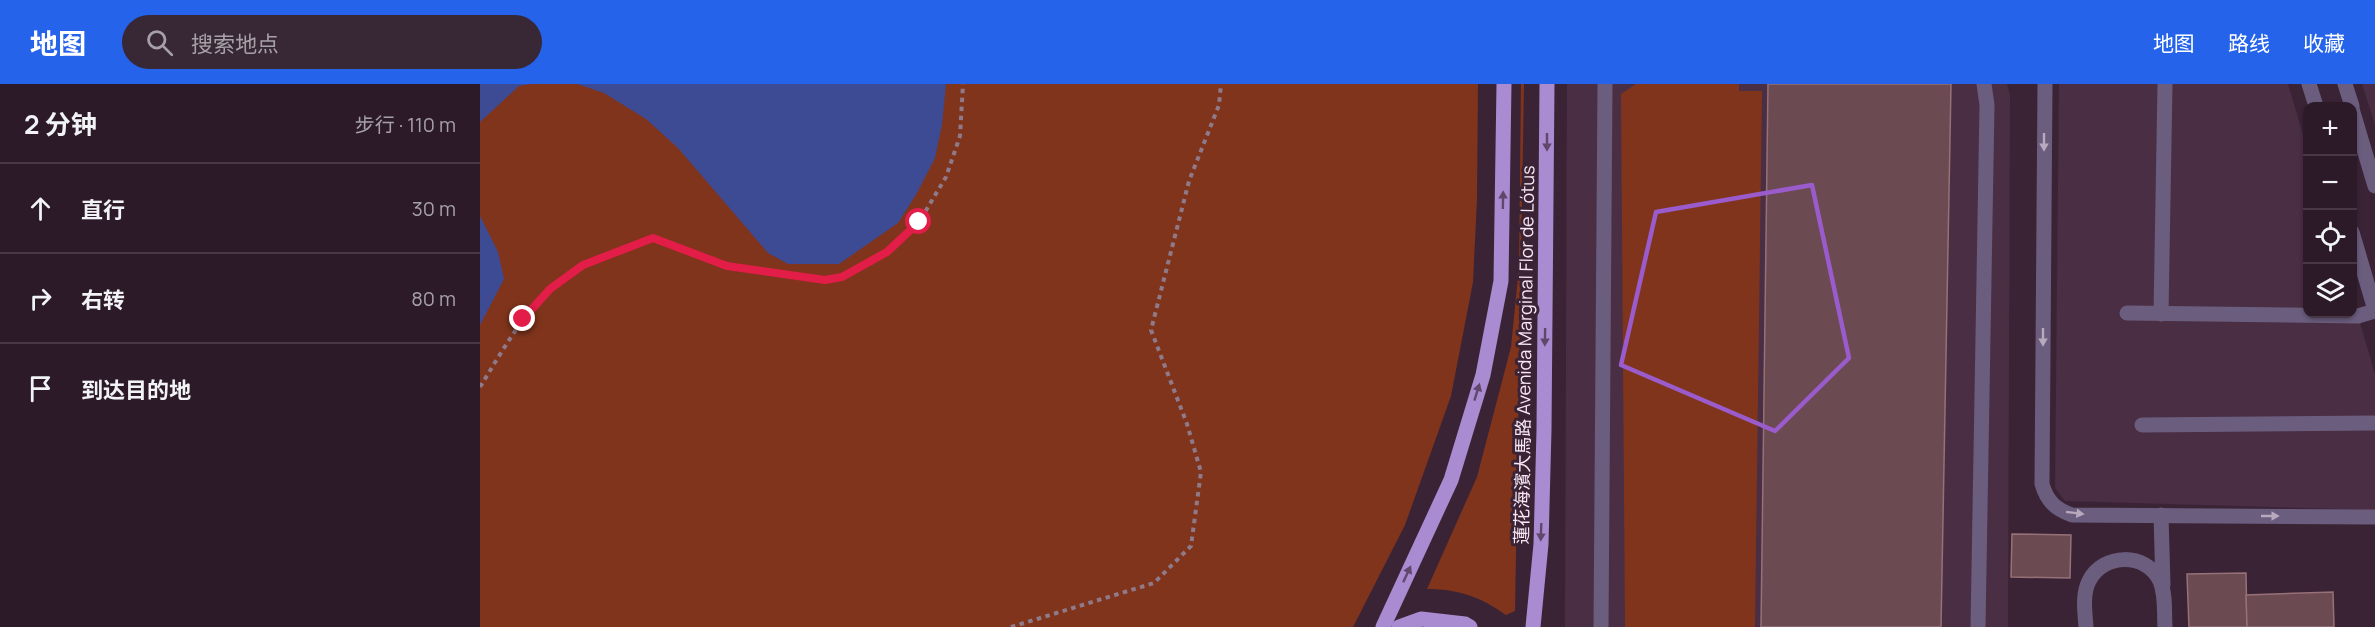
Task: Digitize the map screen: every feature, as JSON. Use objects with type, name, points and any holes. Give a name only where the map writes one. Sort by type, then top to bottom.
[{"type":"main road","name":"蓮花海濱大馬路 Avenida Marginal Flor de Lótus","points":[[1383,627],[1451,480],[1483,375],[1501,281],[1504,84]]},
{"type":"main road","name":"蓮花海濱大馬路 Avenida Marginal Flor de Lótus","points":[[1533,627],[1541,544],[1544,430],[1547,84]]},
{"type":"main road","points":[[1399,627],[1421,619],[1465,624],[1470,627]]},
{"type":"street","points":[[1601,627],[1605,84]]},
{"type":"street","points":[[1978,627],[1987,105],[1984,84]]},
{"type":"street","points":[[2045,84],[2042,484],[2052,504],[2072,515],[2375,517]]},
{"type":"street","points":[[2161,314],[2165,84]]},
{"type":"street","points":[[2310,84],[2315,102]]},
{"type":"street","points":[[2345,84],[2350,102]]},
{"type":"street","points":[[2357,125],[2375,186]]},
{"type":"street","points":[[2127,314],[2358,316],[2375,310],[2357,249]]},
{"type":"street","points":[[2142,425],[2375,423]]},
{"type":"street","points":[[2161,515],[2164,627]]},
{"type":"street","points":[[2086,627],[2085,594],[2095,572],[2105,564],[2129,559],[2141,562],[2152,569],[2163,591]]},
{"type":"path","points":[[480,387],[523,319],[550,289],[583,265],[653,238],[727,266],[825,280],[842,277],[887,252],[919,222],[946,177],[960,136],[963,84]]},
{"type":"path","points":[[1011,627],[1154,583],[1191,546],[1201,472],[1187,424],[1151,330],[1188,180],[1219,105],[1221,84]]},
{"type":"highlighted area","points":[[1812,185],[1849,358],[1775,431],[1621,365],[1656,212]]},
{"type":"shaded area","points":[[480,84],[1478,84],[1477,199],[1473,282],[1451,396],[1405,525],[1353,627],[480,627]]},
{"type":"shaded area","points":[[1521,84],[1524,84],[1515,611],[1506,615],[1469,595],[1427,589],[1477,477],[1511,347],[1519,267]]},
{"type":"shaded area","points":[[1567,84],[2007,84],[2010,95],[2008,627],[1565,627]]},
{"type":"shaded area","points":[[1636,84],[1739,84],[1739,91],[1762,91],[1755,627],[1625,627],[1621,94]]},
{"type":"shaded area","points":[[2059,84],[2288,84],[2303,135],[2303,318],[2357,318],[2357,313],[2375,374],[2375,510],[2065,501],[2055,488]]},
{"type":"shaded area","points":[[2362,84],[2375,84],[2375,125]]},
{"type":"water","points":[[480,84],[531,84],[519,86],[480,122]]},
{"type":"water","points":[[577,84],[946,84],[942,125],[935,158],[898,223],[839,264],[788,264],[768,253],[678,148],[646,119],[604,93]]},
{"type":"water","points":[[480,216],[498,252],[504,279],[480,325]]},
{"type":"building","points":[[1768,84],[1951,84],[1941,627],[1761,627]]},
{"type":"building","points":[[2012,534],[2071,535],[2070,578],[2011,577]]},
{"type":"building","points":[[2246,573],[2247,627],[2189,627],[2187,574]]},
{"type":"building","points":[[2333,592],[2334,627],[2247,627],[2246,595]]},
{"type":"route","points":[[523,319],[550,289],[583,265],[653,238],[727,266],[825,280],[842,277],[887,252],[919,222]]}]
